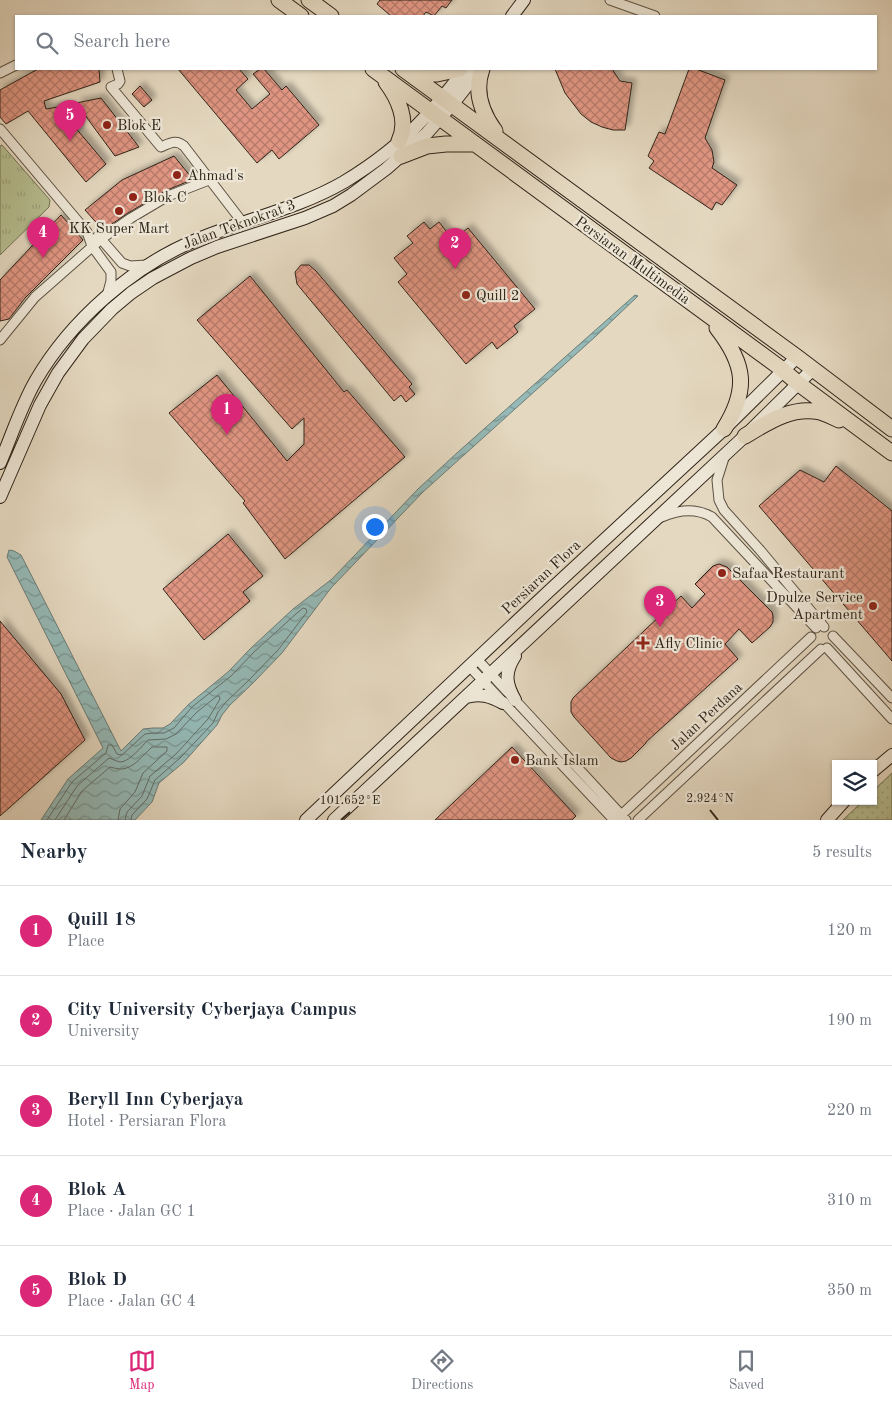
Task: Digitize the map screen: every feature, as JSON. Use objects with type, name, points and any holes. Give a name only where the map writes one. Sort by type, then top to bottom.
[{"type":"main road","points":[[279,0],[300,15]]},
{"type":"main road","points":[[309,0],[330,15]]},
{"type":"main road","points":[[513,15],[524,0]]},
{"type":"main road","points":[[406,71],[437,74],[456,70]]},
{"type":"main road","points":[[447,101],[465,70]]},
{"type":"main road","points":[[435,115],[480,70]]},
{"type":"main road","points":[[481,70],[479,79],[480,100],[489,123],[502,141]]},
{"type":"main road","name":"Persiaran Multimedia","points":[[406,71],[798,357],[892,429]]},
{"type":"main road","points":[[377,72],[391,88],[401,111],[404,125],[400,140]]},
{"type":"main road","name":"Persiaran Multimedia","points":[[377,72],[706,313],[892,453]]},
{"type":"main road","name":"Jalan Teknokrat 3","points":[[0,463],[36,379],[74,328],[106,297],[147,266],[173,251],[196,240],[285,210],[344,182],[379,158],[424,119],[435,115]]},
{"type":"main road","name":"Jalan Teknokrat 3","points":[[0,497],[40,405],[58,373],[83,339],[118,304],[152,278],[191,258],[217,247],[300,220],[333,206],[365,185],[427,133],[435,115]]},
{"type":"main road","points":[[401,156],[427,146],[475,144]]},
{"type":"main road","points":[[706,313],[733,350],[741,377],[740,390],[733,416],[724,429]]},
{"type":"main road","name":"Persiaran Flora","points":[[306,820],[546,593],[724,429],[798,357]]},
{"type":"main road","points":[[334,820],[520,648],[745,436],[813,369]]},
{"type":"main road","points":[[745,436],[779,416],[806,411],[821,412],[871,437]]},
{"type":"main road","points":[[466,697],[480,695],[509,701],[510,690],[507,679],[511,662],[520,648]]},
{"type":"main road","points":[[877,768],[892,755]]},
{"type":"main road","points":[[827,820],[840,805]]},
{"type":"street","points":[[610,0],[652,15]]},
{"type":"street","points":[[0,73],[15,66]]},
{"type":"street","points":[[117,70],[120,81],[112,87],[161,147],[171,142],[181,143],[243,223]]},
{"type":"street","points":[[0,129],[87,232],[92,246],[111,272],[111,281],[106,297]]},
{"type":"street","points":[[1,337],[36,297],[101,239],[168,196],[209,180]]},
{"type":"street","points":[[87,232],[101,239],[122,263],[130,266],[147,266]]},
{"type":"street","points":[[724,455],[717,480],[719,500],[724,510],[820,628]]},
{"type":"street","points":[[657,518],[673,512],[684,511],[700,512],[712,517],[820,628],[831,631],[833,636],[892,698]]},
{"type":"street","name":"Jalan Perdana","points":[[473,662],[619,819],[811,637],[813,631],[820,628]]},
{"type":"street","name":"Jalan Perdana","points":[[638,820],[752,713],[824,648],[832,643],[833,636]]},
{"type":"street","points":[[811,637],[813,644],[824,648],[892,719]]},
{"type":"street","points":[[741,702],[752,713]]},
{"type":"street","points":[[718,724],[728,735]]},
{"type":"street","points":[[677,762],[688,773]]},
{"type":"green space","points":[[2,145],[50,200],[49,207],[0,255],[0,146]]},
{"type":"green space","points":[[892,773],[892,820],[843,820],[859,805],[877,805],[877,787]]},
{"type":"water","points":[[635,295],[638,296],[596,336],[423,492],[331,588],[282,653],[230,705],[217,725],[184,762],[159,783],[152,802],[135,820],[41,820],[68,779],[103,748],[7,557],[9,550],[21,555],[121,751],[143,729],[163,728],[170,724],[189,704],[228,672],[293,609],[332,579],[418,489],[458,452]]},
{"type":"building","points":[[380,0],[452,0],[446,8],[442,6],[435,15],[426,12],[424,15],[390,15],[377,4]]},
{"type":"building","points":[[36,70],[99,70],[100,82],[44,101],[46,109],[58,107],[106,164],[86,182],[28,111],[6,124],[0,117],[0,90]]},
{"type":"building","points":[[179,70],[240,70],[248,79],[236,90],[252,109],[270,94],[253,74],[259,70],[265,70],[282,90],[286,86],[319,125],[279,159],[272,150],[257,163]]},
{"type":"building","points":[[555,70],[613,70],[620,81],[632,83],[625,130],[613,130],[591,122],[581,114],[565,93]]},
{"type":"building","points":[[689,70],[699,70],[725,80],[705,138],[712,150],[714,162],[712,168],[737,185],[722,205],[716,202],[712,210],[649,168],[654,161],[648,156],[659,132],[665,134]]},
{"type":"building","points":[[140,86],[152,100],[144,107],[132,94]]},
{"type":"building","name":"Blok E","points":[[101,98],[139,147],[115,156],[76,103]]},
{"type":"building","name":"Blok C","points":[[174,156],[191,177],[189,181],[165,191],[103,230],[85,210],[122,180]]},
{"type":"building","points":[[61,215],[83,240],[25,298],[9,319],[0,321],[0,280]]},
{"type":"building","name":"Quill 2","points":[[424,222],[430,229],[439,222],[453,240],[468,228],[535,309],[514,326],[518,332],[497,349],[492,342],[466,364],[398,282],[407,274],[394,258],[413,243],[407,236]]},
{"type":"building","points":[[301,265],[309,265],[316,271],[412,384],[409,387],[415,394],[406,402],[401,395],[394,401],[297,284],[295,272]]},
{"type":"building","points":[[250,276],[344,392],[347,390],[405,457],[285,559],[243,503],[245,501],[169,413],[217,375],[287,461],[304,444],[304,418],[292,429],[197,320]]},
{"type":"building","points":[[836,466],[892,511],[892,661],[759,506],[800,470],[824,482]]},
{"type":"building","points":[[228,534],[263,576],[243,592],[250,601],[204,640],[163,589]]},
{"type":"building","points":[[719,564],[727,567],[772,612],[773,622],[752,643],[739,629],[725,644],[738,659],[646,742],[631,758],[621,762],[611,758],[574,717],[571,712],[573,698],[681,596],[692,608],[705,594],[695,584],[713,566]]},
{"type":"building","points":[[0,621],[61,694],[85,740],[0,816]]},
{"type":"building","points":[[512,747],[576,816],[572,820],[435,820]]},
{"type":"place","name":"Blok E","points":[[107,125]]},
{"type":"place","name":"Blok D","points":[[70,141]]},
{"type":"place","name":"Ahmad's","points":[[177,175]]},
{"type":"place","name":"Blok C","points":[[133,197]]},
{"type":"place","name":"KK Super Mart","points":[[119,211]]},
{"type":"place","name":"Blok A","points":[[43,258]]},
{"type":"place","name":"City University Cyberjaya Campus","points":[[455,269]]},
{"type":"place","name":"Quill 2","points":[[466,295]]},
{"type":"place","name":"Quill 18","points":[[227,435]]},
{"type":"place","name":"Safaa Restaurant","points":[[722,573]]},
{"type":"place","name":"Dpulze Service Apartment","points":[[873,606]]},
{"type":"place","name":"Beryll Inn Cyberjaya","points":[[660,627]]},
{"type":"place","name":"Afly Clinic","points":[[643,643]]},
{"type":"place","name":"Bank Islam","points":[[515,760]]}]
